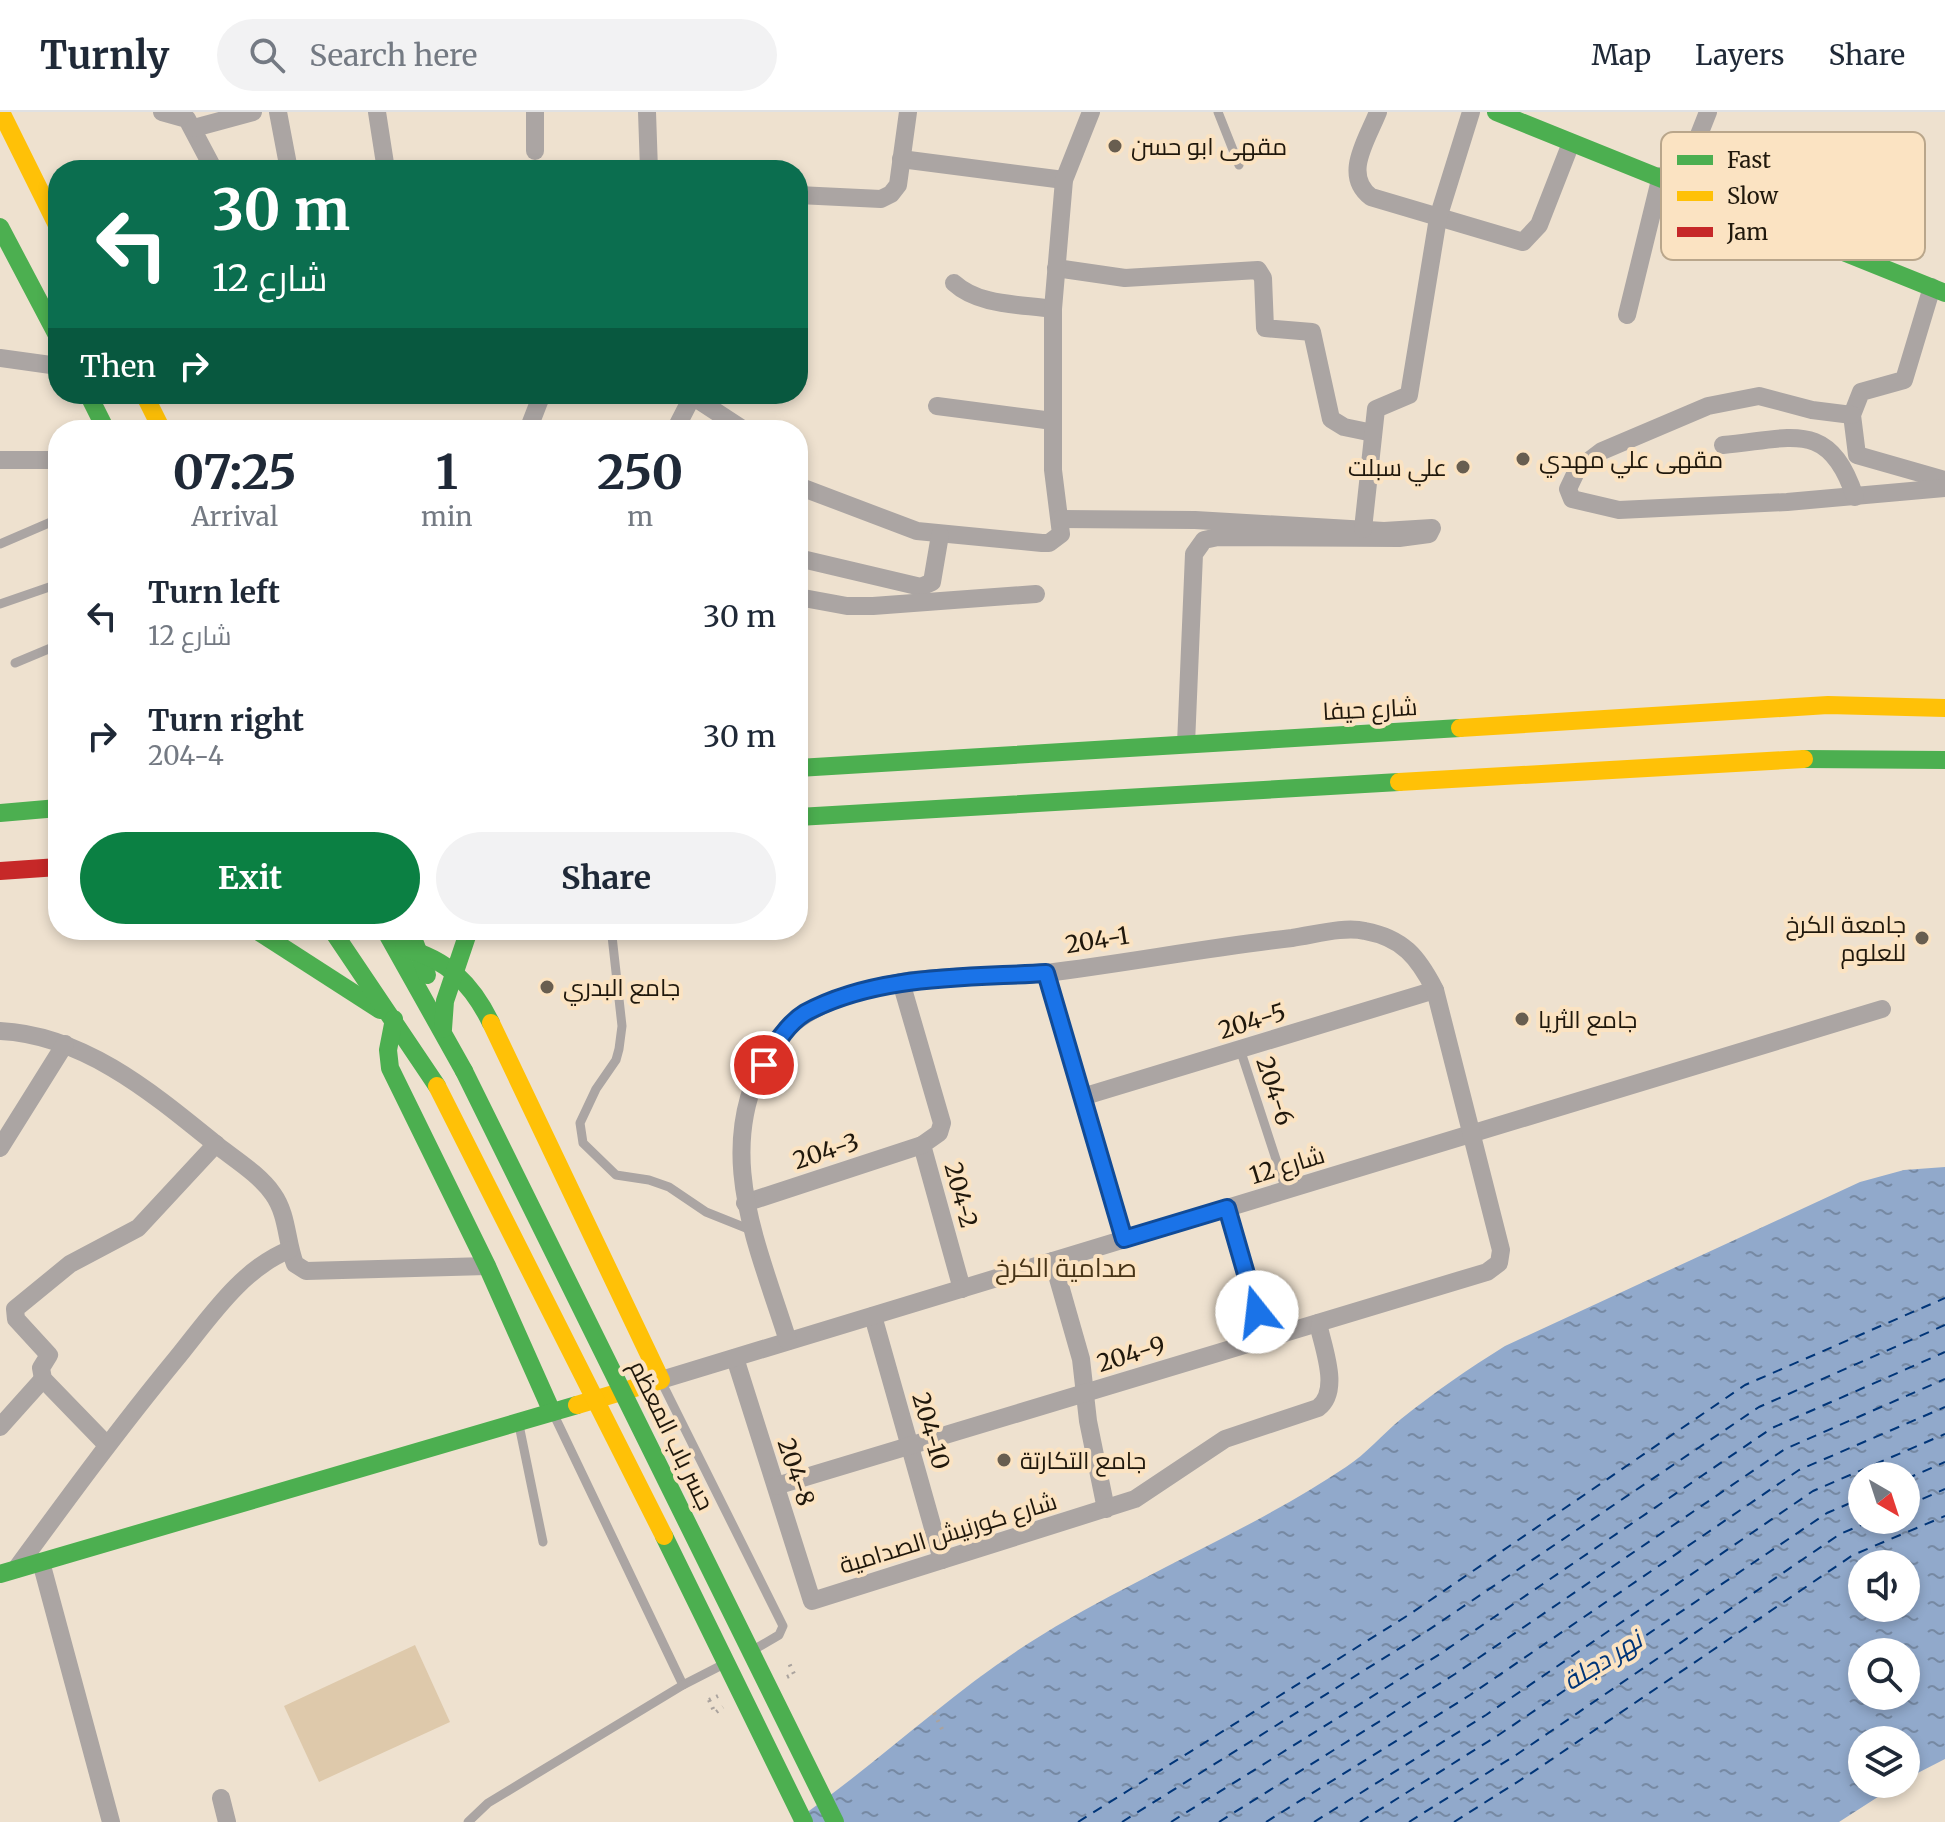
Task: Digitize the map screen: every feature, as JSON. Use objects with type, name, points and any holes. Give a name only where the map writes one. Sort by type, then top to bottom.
[{"type":"main road","points":[[1,112],[48,207]]},
{"type":"main road","points":[[1496,112],[1661,176]]},
{"type":"main road","points":[[0,227],[48,318]]},
{"type":"main road","points":[[1866,260],[1938,290]]},
{"type":"main road","name":"شارع حيفا","points":[[808,767],[1828,705],[1945,708]]},
{"type":"main road","points":[[808,816],[1833,757],[1945,760]]},
{"type":"main road","points":[[0,813],[48,809]]},
{"type":"main road","points":[[0,871],[48,868]]},
{"type":"main road","points":[[272,940],[394,1019]]},
{"type":"main road","points":[[339,940],[437,1086],[697,1601],[804,1822]]},
{"type":"main road","points":[[391,940],[443,1029]]},
{"type":"main road","points":[[414,940],[443,1029]]},
{"type":"main road","points":[[443,1029],[445,1001],[465,940]]},
{"type":"main road","points":[[8,1572],[661,1380],[478,996],[454,970],[418,951],[395,947]]},
{"type":"main road","points":[[394,1019],[388,1050],[390,1068],[487,1266],[552,1412]]},
{"type":"main road","name":"جسر باب المعظم","points":[[443,1029],[835,1822]]},
{"type":"street","points":[[162,112],[187,119],[209,160]]},
{"type":"street","points":[[194,128],[253,112]]},
{"type":"street","points":[[278,112],[287,160]]},
{"type":"street","points":[[377,112],[384,160]]},
{"type":"street","points":[[535,112],[535,151]]},
{"type":"street","points":[[647,112],[649,160]]},
{"type":"street","points":[[808,195],[881,199],[891,194],[898,185],[908,112]]},
{"type":"street","points":[[808,490],[897,525],[940,535],[1049,543],[1061,534],[1053,470],[1053,309],[1064,180],[1091,112]]},
{"type":"street","points":[[1378,112],[1355,171],[1359,188],[1371,197],[1523,242],[1539,225],[1571,143]]},
{"type":"street","points":[[1363,529],[1378,406],[1403,400],[1409,395],[1438,218],[1471,112]]},
{"type":"street","points":[[1700,132],[1708,112]]},
{"type":"street","points":[[901,159],[1064,180]]},
{"type":"street","points":[[1627,315],[1661,176]]},
{"type":"street","points":[[1056,268],[1135,278],[1258,270],[1263,278],[1265,328],[1312,332],[1331,419],[1344,427],[1373,433]]},
{"type":"street","points":[[954,283],[966,295],[981,299],[1053,309]]},
{"type":"street","points":[[1938,290],[1904,380],[1861,392],[1852,415],[1856,449],[1862,459],[1945,480]]},
{"type":"street","points":[[0,358],[48,365]]},
{"type":"street","points":[[1852,415],[1812,410],[1759,396],[1708,406],[1602,451],[1577,470],[1568,489],[1572,499],[1619,510],[1855,497],[1945,488]]},
{"type":"street","points":[[704,404],[729,420]]},
{"type":"street","points":[[937,406],[1053,421]]},
{"type":"street","points":[[1723,445],[1802,438],[1826,445],[1846,470],[1855,497]]},
{"type":"street","points":[[0,460],[48,460]]},
{"type":"street","points":[[1060,519],[1195,520],[1363,529],[1419,527],[1432,530],[1399,538],[1218,537],[1204,540],[1194,554],[1186,744]]},
{"type":"street","points":[[808,561],[878,580],[921,587],[932,582],[940,535]]},
{"type":"street","points":[[808,599],[847,606],[873,606],[1036,594]]},
{"type":"street","name":"204-1","points":[[788,1341],[745,1203],[738,1145],[754,1086],[774,1044],[803,1014],[901,982],[1046,973],[1194,949],[1362,930],[1391,939],[1417,956],[1435,990],[1501,1250],[1499,1263]]},
{"type":"street","points":[[1046,973],[1124,1239]]},
{"type":"street","name":"204-2","points":[[901,982],[942,1123],[939,1133],[922,1145],[962,1289]]},
{"type":"street","name":"204-5","points":[[1082,1097],[1435,990]]},
{"type":"street","name":"شارع 12","points":[[661,1380],[1882,1009]]},
{"type":"street","points":[[0,1031],[42,1036],[117,1070],[216,1144],[274,1195],[285,1218],[289,1250],[295,1264],[306,1271],[487,1266]]},
{"type":"street","points":[[0,1148],[65,1044]]},
{"type":"street","points":[[106,1444],[43,1379],[41,1368],[49,1355],[16,1319],[15,1309],[19,1302],[70,1264],[138,1228],[216,1144]]},
{"type":"street","name":"204-3","points":[[745,1203],[922,1145]]},
{"type":"street","points":[[1227,1208],[1265,1339]]},
{"type":"street","points":[[8,1572],[106,1444],[235,1290],[268,1259],[289,1250]]},
{"type":"street","points":[[1053,1261],[1086,1393],[1088,1421],[1106,1509]]},
{"type":"street","name":"204-9","points":[[776,1486],[1487,1272],[1499,1263]]},
{"type":"street","name":"204-10","points":[[873,1316],[942,1560]]},
{"type":"street","name":"شارع كورنيش الصدامية","points":[[812,1601],[1135,1499],[1225,1439],[1318,1408],[1328,1401],[1331,1390],[1318,1323]]},
{"type":"street","name":"204-8","points":[[735,1358],[812,1601]]},
{"type":"street","points":[[0,1427],[43,1379]]},
{"type":"street","points":[[41,1562],[111,1822]]},
{"type":"street","points":[[221,1798],[227,1822]]},
{"type":"lane","points":[[1218,112],[1239,165]]},
{"type":"lane","points":[[0,544],[48,523]]},
{"type":"lane","points":[[0,604],[48,587]]},
{"type":"lane","points":[[15,663],[48,649]]},
{"type":"lane","points":[[612,940],[622,1026],[616,1060],[596,1089],[580,1123],[583,1143],[616,1175],[649,1180],[669,1187],[706,1212],[754,1231]]},
{"type":"lane","name":"204-6","points":[[1240,1049],[1286,1190]]},
{"type":"lane","points":[[661,1380],[783,1626],[775,1639],[744,1654]]},
{"type":"lane","points":[[552,1412],[683,1685]]},
{"type":"lane","points":[[518,1422],[543,1542]]},
{"type":"lane","points":[[468,1822],[488,1803],[683,1685],[732,1660]]},
{"type":"path","points":[[785,1678],[794,1674],[789,1663]]},
{"type":"path","points":[[709,1700],[715,1713],[724,1709]]},
{"type":"path","points":[[934,1713],[943,1731]]},
{"type":"shaded area","points":[[415,1645],[450,1722],[319,1782],[284,1706]]},
{"type":"water","name":"نهر دجلة","points":[[1945,1167],[1945,1759],[1920,1772],[1920,1726],[1848,1726],[1848,1798],[1876,1798],[1839,1822],[793,1822],[969,1685],[1029,1643],[1308,1491],[1353,1462],[1426,1399],[1505,1346],[1860,1182],[1904,1170]]},
{"type":"ferry route","points":[[1078,1822],[1410,1614],[1745,1385],[1945,1298]]},
{"type":"ferry route","points":[[1122,1822],[1424,1633],[1759,1407],[1945,1325]]},
{"type":"ferry route","points":[[1171,1822],[1440,1654],[1772,1428],[1945,1352]]},
{"type":"ferry route","points":[[1219,1822],[1455,1674],[1785,1449],[1945,1379]]},
{"type":"ferry route","points":[[1266,1822],[1470,1695],[1799,1470],[1945,1407]]},
{"type":"ferry route","points":[[1314,1822],[1486,1715],[1813,1491],[1945,1434]]},
{"type":"ferry route","points":[[1920,1473],[1945,1462]]},
{"type":"ferry route","points":[[1920,1500],[1945,1489]]},
{"type":"ferry route","points":[[1360,1822],[1500,1734],[1827,1513],[1848,1504]]},
{"type":"ferry route","points":[[1454,1822],[1853,1555],[1945,1516]]},
{"type":"ferry route","points":[[1409,1822],[1516,1755],[1848,1531]]},
{"type":"traffic: fast","points":[[1496,112],[1661,179]]},
{"type":"traffic: fast","points":[[0,227],[48,318]]},
{"type":"traffic: fast","points":[[1863,260],[1945,293]]},
{"type":"traffic: fast","points":[[93,404],[101,420]]},
{"type":"traffic: fast","points":[[808,767],[1460,728]]},
{"type":"traffic: fast","points":[[1804,759],[1945,760]]},
{"type":"traffic: fast","points":[[808,816],[1399,782]]},
{"type":"traffic: fast","points":[[0,813],[48,809]]},
{"type":"traffic: fast","points":[[272,940],[380,1010]]},
{"type":"traffic: fast","points":[[339,940],[437,1086]]},
{"type":"traffic: fast","points":[[391,940],[464,1071]]},
{"type":"traffic: fast","points":[[414,940],[427,975]]},
{"type":"traffic: fast","points":[[443,1029],[445,1001],[466,940]]},
{"type":"traffic: fast","points":[[404,948],[433,959],[456,975],[475,996],[491,1023]]},
{"type":"traffic: fast","points":[[394,1019],[388,1050],[390,1068],[487,1266],[552,1412]]},
{"type":"traffic: fast","points":[[464,1071],[835,1822]]},
{"type":"traffic: fast","points":[[0,1574],[577,1405]]},
{"type":"traffic: fast","points":[[664,1536],[804,1822]]},
{"type":"traffic: slow","points":[[1,112],[48,207]]},
{"type":"traffic: slow","points":[[149,404],[157,420]]},
{"type":"traffic: slow","points":[[1460,728],[1828,705],[1945,708]]},
{"type":"traffic: slow","points":[[1399,782],[1804,759]]},
{"type":"traffic: slow","points":[[491,1023],[661,1380],[577,1405]]},
{"type":"traffic: slow","points":[[437,1086],[664,1536]]},
{"type":"traffic: jam","points":[[0,871],[48,868]]},
{"type":"place","name":"مقهى ابو حسن","points":[[1115,146]]},
{"type":"place","name":"مقهى علي مهدي","points":[[1523,459]]},
{"type":"place","name":"علي سبلت","points":[[1463,467]]},
{"type":"place","name":"جامعة الكرخ للعلوم","points":[[1922,938]]},
{"type":"place","name":"جامع البدري","points":[[547,987]]},
{"type":"place","name":"جامع الثريا","points":[[1522,1019]]},
{"type":"place","name":"جامع التكارتة","points":[[1004,1460]]},
{"type":"district","name":"صدامية الكرخ","points":[[1066,1267]]},
{"type":"route","points":[[764,1065],[774,1044],[803,1014],[850,997],[901,982],[1046,973],[1124,1239],[1227,1208],[1257,1312]]}]
